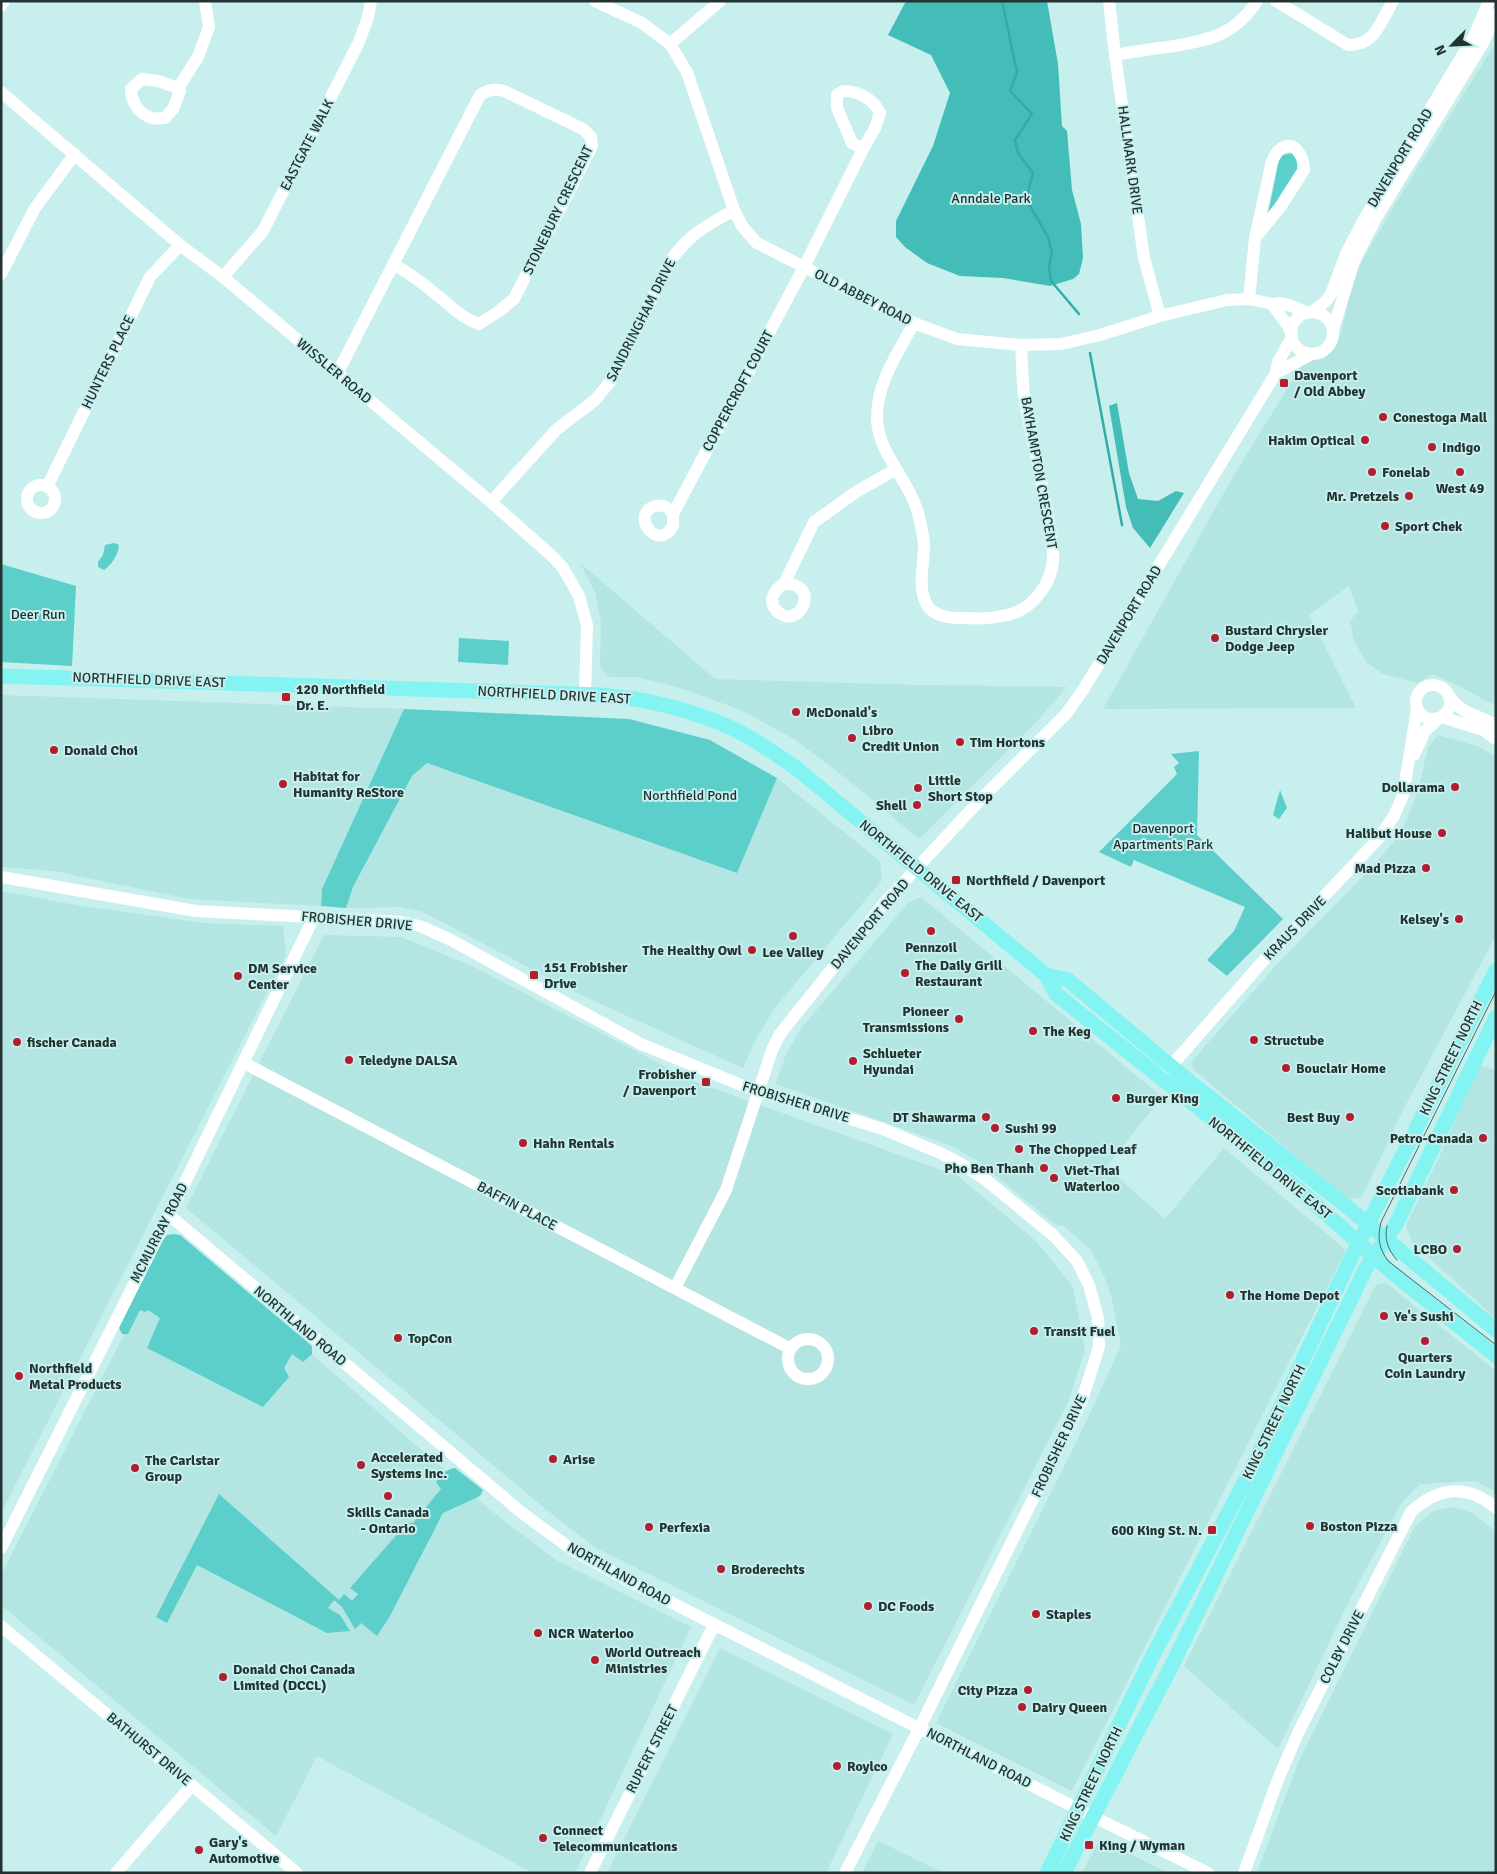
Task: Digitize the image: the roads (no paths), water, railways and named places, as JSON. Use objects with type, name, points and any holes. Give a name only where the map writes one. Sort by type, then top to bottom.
[{"type":"main road","name":"NORTHFIELD DRIVE EAST","points":[[1,676],[628,698],[663,704],[690,712],[736,730],[763,745],[796,768],[1046,975],[1056,994],[1280,1173],[1374,1257],[1496,1356]]},
{"type":"main road","name":"KING STREET NORTH","points":[[1047,1873],[1150,1662],[1253,1466],[1352,1256],[1496,970]]},
{"type":"main road","name":"NORTHFIELD DRIVE EAST","points":[[1046,975],[1068,980],[1170,1066],[1369,1225],[1496,1330]]},
{"type":"main road","name":"KING STREET NORTH","points":[[1064,1873],[1174,1661],[1366,1268],[1396,1224],[1496,1017]]},
{"type":"street","points":[[1,6],[4,1]]},
{"type":"street","points":[[178,88],[198,57],[209,27],[205,1]]},
{"type":"street","name":"EASTGATE WALK","points":[[223,277],[263,231],[359,42],[368,17],[371,1]]},
{"type":"street","name":"OLD ABBEY ROAD","points":[[595,1],[642,23],[670,44],[687,72],[734,210],[742,226],[757,243],[914,323],[957,339],[1021,345],[1060,344],[1160,316],[1227,300],[1249,299],[1272,304],[1280,303],[1310,313]]},
{"type":"street","points":[[670,44],[720,1]]},
{"type":"street","name":"HALLMARK DRIVE","points":[[1109,1],[1114,55],[1144,258],[1160,316]]},
{"type":"street","points":[[1114,55],[1194,43],[1218,36],[1240,21],[1250,12],[1257,1]]},
{"type":"street","points":[[1276,1],[1341,42],[1354,46],[1368,41],[1374,35],[1393,1]]},
{"type":"street","name":"DAVENPORT ROAD","points":[[1310,313],[1326,301],[1331,294],[1346,254],[1364,219],[1474,36],[1489,1]]},
{"type":"street","name":"DAVENPORT ROAD","points":[[1333,330],[1354,261],[1376,218],[1483,43],[1496,14]]},
{"type":"street","name":"STONEBURY CRESCENT","points":[[337,374],[480,94],[495,89],[504,91],[583,128],[591,137],[592,146],[514,299],[498,312],[479,324],[472,322],[462,317],[416,278],[394,265]]},
{"type":"street","name":"COPPERCROFT COURT","points":[[673,514],[804,267],[875,128],[880,113],[875,103],[850,91],[843,91],[837,95],[837,108],[852,143],[863,149]]},
{"type":"street","name":"WISSLER ROAD","points":[[1,92],[180,245],[223,277],[491,502],[553,557],[572,581],[579,596],[587,625],[585,695]]},
{"type":"street","points":[[1249,299],[1256,238],[1272,161],[1279,150],[1287,147],[1296,148],[1302,154],[1304,170],[1281,206],[1256,238]]},
{"type":"street","points":[[1,274],[5,257],[35,208],[75,154]]},
{"type":"street","name":"SANDRINGHAM DRIVE","points":[[491,502],[556,430],[595,400],[610,382],[670,262],[680,247],[693,234],[734,210]]},
{"type":"street","name":"HUNTERS PLACE","points":[[47,487],[150,277],[180,245]]},
{"type":"street","points":[[1272,304],[1288,326],[1294,342],[1301,351],[1312,354]]},
{"type":"street","points":[[1276,373],[1312,354],[1321,352],[1329,346],[1333,330],[1328,319],[1323,315],[1310,313],[1296,320],[1292,335]]},
{"type":"street","name":"BAYHAMPTON CRESCENT","points":[[914,323],[885,377],[878,399],[877,419],[882,442],[911,495],[918,514],[924,544],[924,598],[929,608],[938,615],[949,618],[973,619],[1009,615],[1028,605],[1044,589],[1050,574],[1053,558],[1050,527],[1024,394],[1021,345]]},
{"type":"street","name":"DAVENPORT ROAD","points":[[675,1288],[726,1190],[772,1050],[786,1026],[887,900],[1032,746],[1066,714],[1083,690],[1276,373],[1278,362],[1292,335]]},
{"type":"street","points":[[784,584],[814,522],[856,492],[896,469]]},
{"type":"street","points":[[1496,725],[1465,712],[1458,707],[1440,686],[1426,686],[1417,695],[1417,709],[1426,718],[1440,718],[1483,730],[1496,738]]},
{"type":"street","points":[[1440,718],[1449,709],[1450,697]]},
{"type":"street","name":"KRAUS DRIVE","points":[[1409,766],[1409,751],[1417,709]]},
{"type":"street","name":"KRAUS DRIVE","points":[[1160,1079],[1264,960],[1379,838],[1394,816],[1409,766],[1425,731],[1440,718]]},
{"type":"street","name":"FROBISHER DRIVE","points":[[1,877],[196,911],[400,922],[420,926],[449,939],[641,1044],[746,1088],[883,1129],[940,1153],[986,1180],[1053,1234],[1077,1261],[1089,1285],[1098,1318],[1099,1347],[1082,1400],[920,1727]]},
{"type":"street","name":"MCMURRAY ROAD","points":[[1,1548],[244,1063],[314,917]]},
{"type":"street","name":"BAFFIN PLACE","points":[[244,1063],[791,1349]]},
{"type":"street","name":"NORTHLAND ROAD","points":[[168,1215],[521,1512],[570,1549],[714,1625],[1208,1873]]},
{"type":"street","name":"COLBY DRIVE","points":[[1244,1873],[1277,1782],[1298,1733],[1411,1512],[1433,1496],[1462,1490],[1482,1497],[1496,1508]]},
{"type":"street","name":"RUPERT STREET","points":[[590,1873],[714,1625]]},
{"type":"street","name":"BATHURST DRIVE","points":[[1,1626],[297,1873]]},
{"type":"street","points":[[844,1873],[920,1727]]},
{"type":"street","points":[[116,1873],[192,1786]]},
{"type":"waterway","points":[[1002,1],[1017,72],[1010,91],[1032,114],[1015,140],[1018,153],[1033,173],[1026,199],[1048,237],[1052,253],[1049,266],[1051,281],[1079,314]]},
{"type":"waterway","points":[[1090,353],[1122,525]]},
{"type":"tram line","points":[[1496,991],[1381,1222],[1379,1233],[1381,1247],[1388,1261],[1496,1345]]},
{"type":"tram line","points":[[1387,1226],[1388,1244],[1397,1260]]},
{"type":"place","name":"Davenport / Old Abbey","points":[[1284,383]]},
{"type":"place","name":"Conestoga Mall","points":[[1383,417]]},
{"type":"place","name":"Hakim Optical","points":[[1365,440]]},
{"type":"place","name":"Indigo","points":[[1432,447]]},
{"type":"place","name":"Fonelab","points":[[1372,472]]},
{"type":"place","name":"West 49","points":[[1460,472]]},
{"type":"place","name":"Mr. Pretzels","points":[[1409,496]]},
{"type":"place","name":"Sport Chek","points":[[1385,526]]},
{"type":"place","name":"Bustard Chrysler Dodge Jeep","points":[[1215,638]]},
{"type":"place","name":"120 Northfield Dr. E.","points":[[286,697]]},
{"type":"place","name":"McDonald's","points":[[796,712]]},
{"type":"place","name":"Libro Credit Union","points":[[852,738]]},
{"type":"place","name":"Tim Hortons","points":[[960,742]]},
{"type":"place","name":"Donald Choi","points":[[54,750]]},
{"type":"place","name":"Habitat for Humanity ReStore","points":[[283,784]]},
{"type":"place","name":"Dollarama","points":[[1455,787]]},
{"type":"place","name":"Little Short Stop","points":[[918,788]]},
{"type":"place","name":"Shell","points":[[917,805]]},
{"type":"place","name":"Halibut House","points":[[1442,833]]},
{"type":"place","name":"Mad Pizza","points":[[1426,868]]},
{"type":"place","name":"Northfield / Davenport","points":[[956,880]]},
{"type":"place","name":"Kelsey's","points":[[1459,919]]},
{"type":"place","name":"Pennzoil","points":[[931,931]]},
{"type":"place","name":"Lee Valley","points":[[793,936]]},
{"type":"place","name":"The Healthy Owl","points":[[752,950]]},
{"type":"place","name":"The Daily Grill Restaurant","points":[[905,973]]},
{"type":"place","name":"151 Frobisher Drive","points":[[534,975]]},
{"type":"place","name":"DM Service Center","points":[[238,976]]},
{"type":"place","name":"Pioneer Transmissions","points":[[959,1019]]},
{"type":"place","name":"The Keg","points":[[1033,1031]]},
{"type":"place","name":"Structube","points":[[1254,1040]]},
{"type":"place","name":"fischer Canada","points":[[17,1042]]},
{"type":"place","name":"Teledyne DALSA","points":[[349,1060]]},
{"type":"place","name":"Schlueter Hyundai","points":[[853,1061]]},
{"type":"place","name":"Bouclair Home","points":[[1286,1068]]},
{"type":"place","name":"Frobisher / Davenport","points":[[706,1082]]},
{"type":"place","name":"Burger King","points":[[1116,1098]]},
{"type":"place","name":"DT Shawarma","points":[[986,1117]]},
{"type":"place","name":"Best Buy","points":[[1350,1117]]},
{"type":"place","name":"Sushi 99","points":[[995,1128]]},
{"type":"place","name":"Petro-Canada","points":[[1483,1138]]},
{"type":"place","name":"Hahn Rentals","points":[[523,1143]]},
{"type":"place","name":"The Chopped Leaf","points":[[1019,1149]]},
{"type":"place","name":"Pho Ben Thanh","points":[[1044,1168]]},
{"type":"place","name":"Viet-Thai Waterloo","points":[[1054,1178]]},
{"type":"place","name":"Scotiabank","points":[[1454,1190]]},
{"type":"place","name":"LCBO","points":[[1457,1249]]},
{"type":"place","name":"The Home Depot","points":[[1230,1295]]},
{"type":"place","name":"Ye's Sushi","points":[[1384,1316]]},
{"type":"place","name":"Transit Fuel","points":[[1034,1331]]},
{"type":"place","name":"TopCon","points":[[398,1338]]},
{"type":"place","name":"Quarters Coin Laundry","points":[[1425,1341]]},
{"type":"place","name":"Northfield Metal Products","points":[[19,1376]]},
{"type":"place","name":"Arise","points":[[553,1459]]},
{"type":"place","name":"Accelerated Systems Inc.","points":[[361,1465]]},
{"type":"place","name":"The Carlstar Group","points":[[135,1468]]},
{"type":"place","name":"Skills Canada - Ontario","points":[[388,1496]]},
{"type":"place","name":"Boston Pizza","points":[[1310,1526]]},
{"type":"place","name":"Perfexia","points":[[649,1527]]},
{"type":"place","name":"600 King St. N.","points":[[1212,1530]]},
{"type":"place","name":"Broderechts","points":[[721,1569]]},
{"type":"place","name":"DC Foods","points":[[868,1606]]},
{"type":"place","name":"Staples","points":[[1036,1614]]},
{"type":"place","name":"NCR Waterloo","points":[[538,1633]]},
{"type":"place","name":"World Outreach Ministries","points":[[595,1660]]},
{"type":"place","name":"Donald Choi Canada Limited (DCCL)","points":[[223,1677]]},
{"type":"place","name":"City Pizza","points":[[1028,1690]]},
{"type":"place","name":"Dairy Queen","points":[[1022,1707]]},
{"type":"place","name":"Roylco","points":[[837,1766]]},
{"type":"place","name":"Connect Telecommunications","points":[[543,1838]]},
{"type":"place","name":"King / Wyman","points":[[1089,1845]]},
{"type":"place","name":"Gary's Automotive","points":[[199,1850]]},
{"type":"park label","name":"Anndale Park","points":[[991,198]]},
{"type":"park label","name":"Deer Run","points":[[38,614]]},
{"type":"park label","name":"Northfield Pond","points":[[690,795]]},
{"type":"park label","name":"Davenport Apartments Park","points":[[1163,836]]}]
